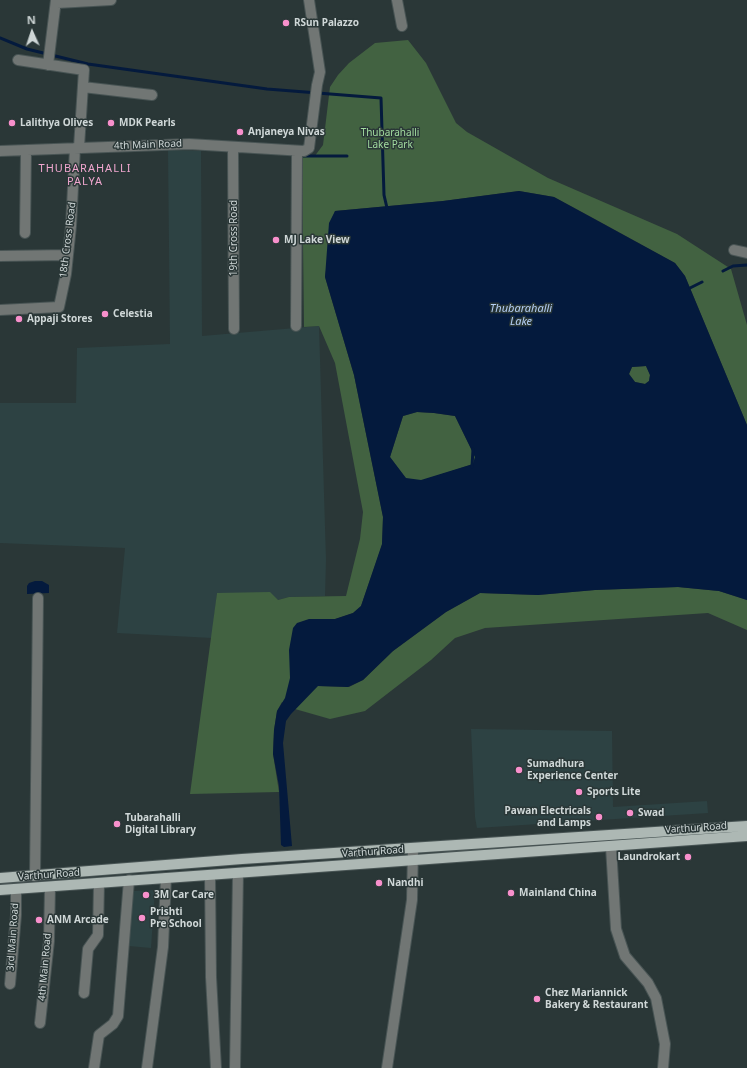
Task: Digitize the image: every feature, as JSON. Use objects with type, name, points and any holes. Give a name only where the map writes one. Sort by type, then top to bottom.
[{"type":"main road","name":"Varthur Road","points":[[0,878],[238,859],[747,826]]},
{"type":"main road","name":"Varthur Road","points":[[0,890],[129,880],[413,862],[747,836]]},
{"type":"main road","points":[[238,859],[238,873]]},
{"type":"street","points":[[18,60],[49,58],[56,2],[111,0]]},
{"type":"street","points":[[296,326],[297,151],[304,151],[309,148],[316,88],[320,72],[309,0]]},
{"type":"street","points":[[397,0],[402,26]]},
{"type":"street","name":"18th Cross Road","points":[[0,310],[59,307],[68,255],[84,70],[49,58]]},
{"type":"street","points":[[83,87],[152,95]]},
{"type":"street","name":"4th Main Road","points":[[0,151],[189,144],[297,151]]},
{"type":"street","name":"19th Cross Road","points":[[233,148],[234,329]]},
{"type":"street","points":[[25,233],[26,151]]},
{"type":"street","points":[[734,250],[747,252]]},
{"type":"street","points":[[0,256],[68,255]]},
{"type":"street","points":[[35,876],[38,598]]},
{"type":"street","points":[[611,847],[616,929],[625,956],[648,983],[656,998],[664,1044],[663,1068]]},
{"type":"street","points":[[387,1068],[412,900],[412,848]]},
{"type":"street","points":[[236,1068],[238,873]]},
{"type":"street","points":[[210,875],[216,1068]]},
{"type":"street","points":[[147,1068],[163,947],[166,878]]},
{"type":"street","points":[[94,1068],[99,1035],[113,1024],[118,1016],[129,880]]},
{"type":"street","points":[[84,993],[88,949],[98,935],[99,883]]},
{"type":"street","name":"4th Main Road","points":[[40,1023],[49,941],[50,887]]},
{"type":"street","name":"3rd Main Road","points":[[10,984],[16,915],[16,889]]},
{"type":"shaded area","points":[[168,150],[201,151],[202,336],[319,326],[326,560],[325,596],[289,597],[278,600],[217,593],[212,638],[117,633],[125,548],[0,543],[0,403],[76,403],[77,348],[170,344]]},
{"type":"shaded area","points":[[471,729],[612,731],[613,807],[707,801],[708,813],[477,828],[475,817]]},
{"type":"shaded area","name":"Prishti Pre School","points":[[155,890],[151,948],[129,946],[133,891]]},
{"type":"green space","name":"Thubarahalli Lake Park","points":[[408,40],[426,63],[456,123],[467,132],[548,178],[677,234],[731,269],[747,325],[747,425],[685,276],[675,263],[554,197],[519,191],[443,201],[335,211],[325,277],[354,375],[383,517],[382,545],[361,606],[353,613],[335,619],[309,619],[318,686],[349,687],[363,680],[393,651],[446,612],[480,593],[538,595],[595,590],[678,587],[719,591],[747,600],[747,630],[708,613],[485,628],[455,638],[431,660],[365,711],[330,719],[288,707],[282,702],[277,711],[274,730],[273,754],[279,792],[190,794],[217,593],[270,592],[278,600],[289,597],[346,596],[360,539],[363,512],[335,363],[319,326],[304,327],[302,157],[314,157],[323,145],[330,87],[338,75],[349,63],[375,43]]},
{"type":"green space","points":[[646,366],[650,375],[649,381],[645,384],[635,382],[629,374],[632,367]]},
{"type":"green space","points":[[417,412],[455,416],[475,457],[473,464],[421,481],[406,479],[390,457],[403,416]]},
{"type":"water","name":"Thubarahalli Lake","points":[[519,191],[554,197],[675,263],[685,276],[747,425],[747,600],[719,591],[678,587],[595,590],[538,595],[480,593],[446,612],[393,651],[363,680],[348,687],[318,686],[291,714],[286,721],[283,743],[292,846],[284,847],[281,845],[279,786],[273,754],[274,730],[277,711],[285,698],[290,678],[289,650],[293,628],[297,623],[309,619],[335,619],[353,613],[361,606],[382,544],[383,517],[354,375],[325,277],[329,223],[335,211],[443,201]],"holes":[[[646,366],[650,375],[649,381],[645,384],[635,382],[629,374],[632,367]],[[417,412],[455,416],[475,457],[473,464],[421,480],[406,478],[390,457],[403,416]]]},
{"type":"water","points":[[42,581],[49,585],[49,593],[27,594],[27,586],[29,583]]},
{"type":"waterway","points":[[0,38],[27,49],[88,64],[267,89],[381,98],[384,195],[387,208]]},
{"type":"waterway","points":[[301,156],[347,156]]},
{"type":"waterway","points":[[723,271],[733,266],[747,265]]},
{"type":"waterway","points":[[690,288],[702,282]]},
{"type":"waterway","points":[[472,467],[473,449]]},
{"type":"place","name":"RSun Palazzo","points":[[286,23]]},
{"type":"place","name":"Lalithya Olives","points":[[12,123]]},
{"type":"place","name":"MDK Pearls","points":[[111,123]]},
{"type":"place","name":"Anjaneya Nivas","points":[[240,132]]},
{"type":"place","name":"MJ Lake View","points":[[276,240]]},
{"type":"place","name":"Celestia","points":[[105,314]]},
{"type":"place","name":"Appaji Stores","points":[[19,319]]},
{"type":"place","name":"Sumadhura Experience Center","points":[[519,770]]},
{"type":"place","name":"Sports Lite","points":[[579,792]]},
{"type":"place","name":"Swad","points":[[630,813]]},
{"type":"place","name":"Pawan Electricals and Lamps","points":[[599,817]]},
{"type":"place","name":"Tubarahalli Digital Library","points":[[117,824]]},
{"type":"place","name":"Laundrokart","points":[[688,857]]},
{"type":"place","name":"Nandhi","points":[[379,883]]},
{"type":"place","name":"Mainland China","points":[[511,893]]},
{"type":"place","name":"3M Car Care","points":[[146,895]]},
{"type":"place","name":"Prishti Pre School","points":[[142,918]]},
{"type":"place","name":"ANM Arcade","points":[[39,920]]},
{"type":"place","name":"Chez Mariannick Bakery & Restaurant","points":[[537,999]]},
{"type":"district","name":"THUBARAHALLI PALYA","points":[[85,175]]}]
